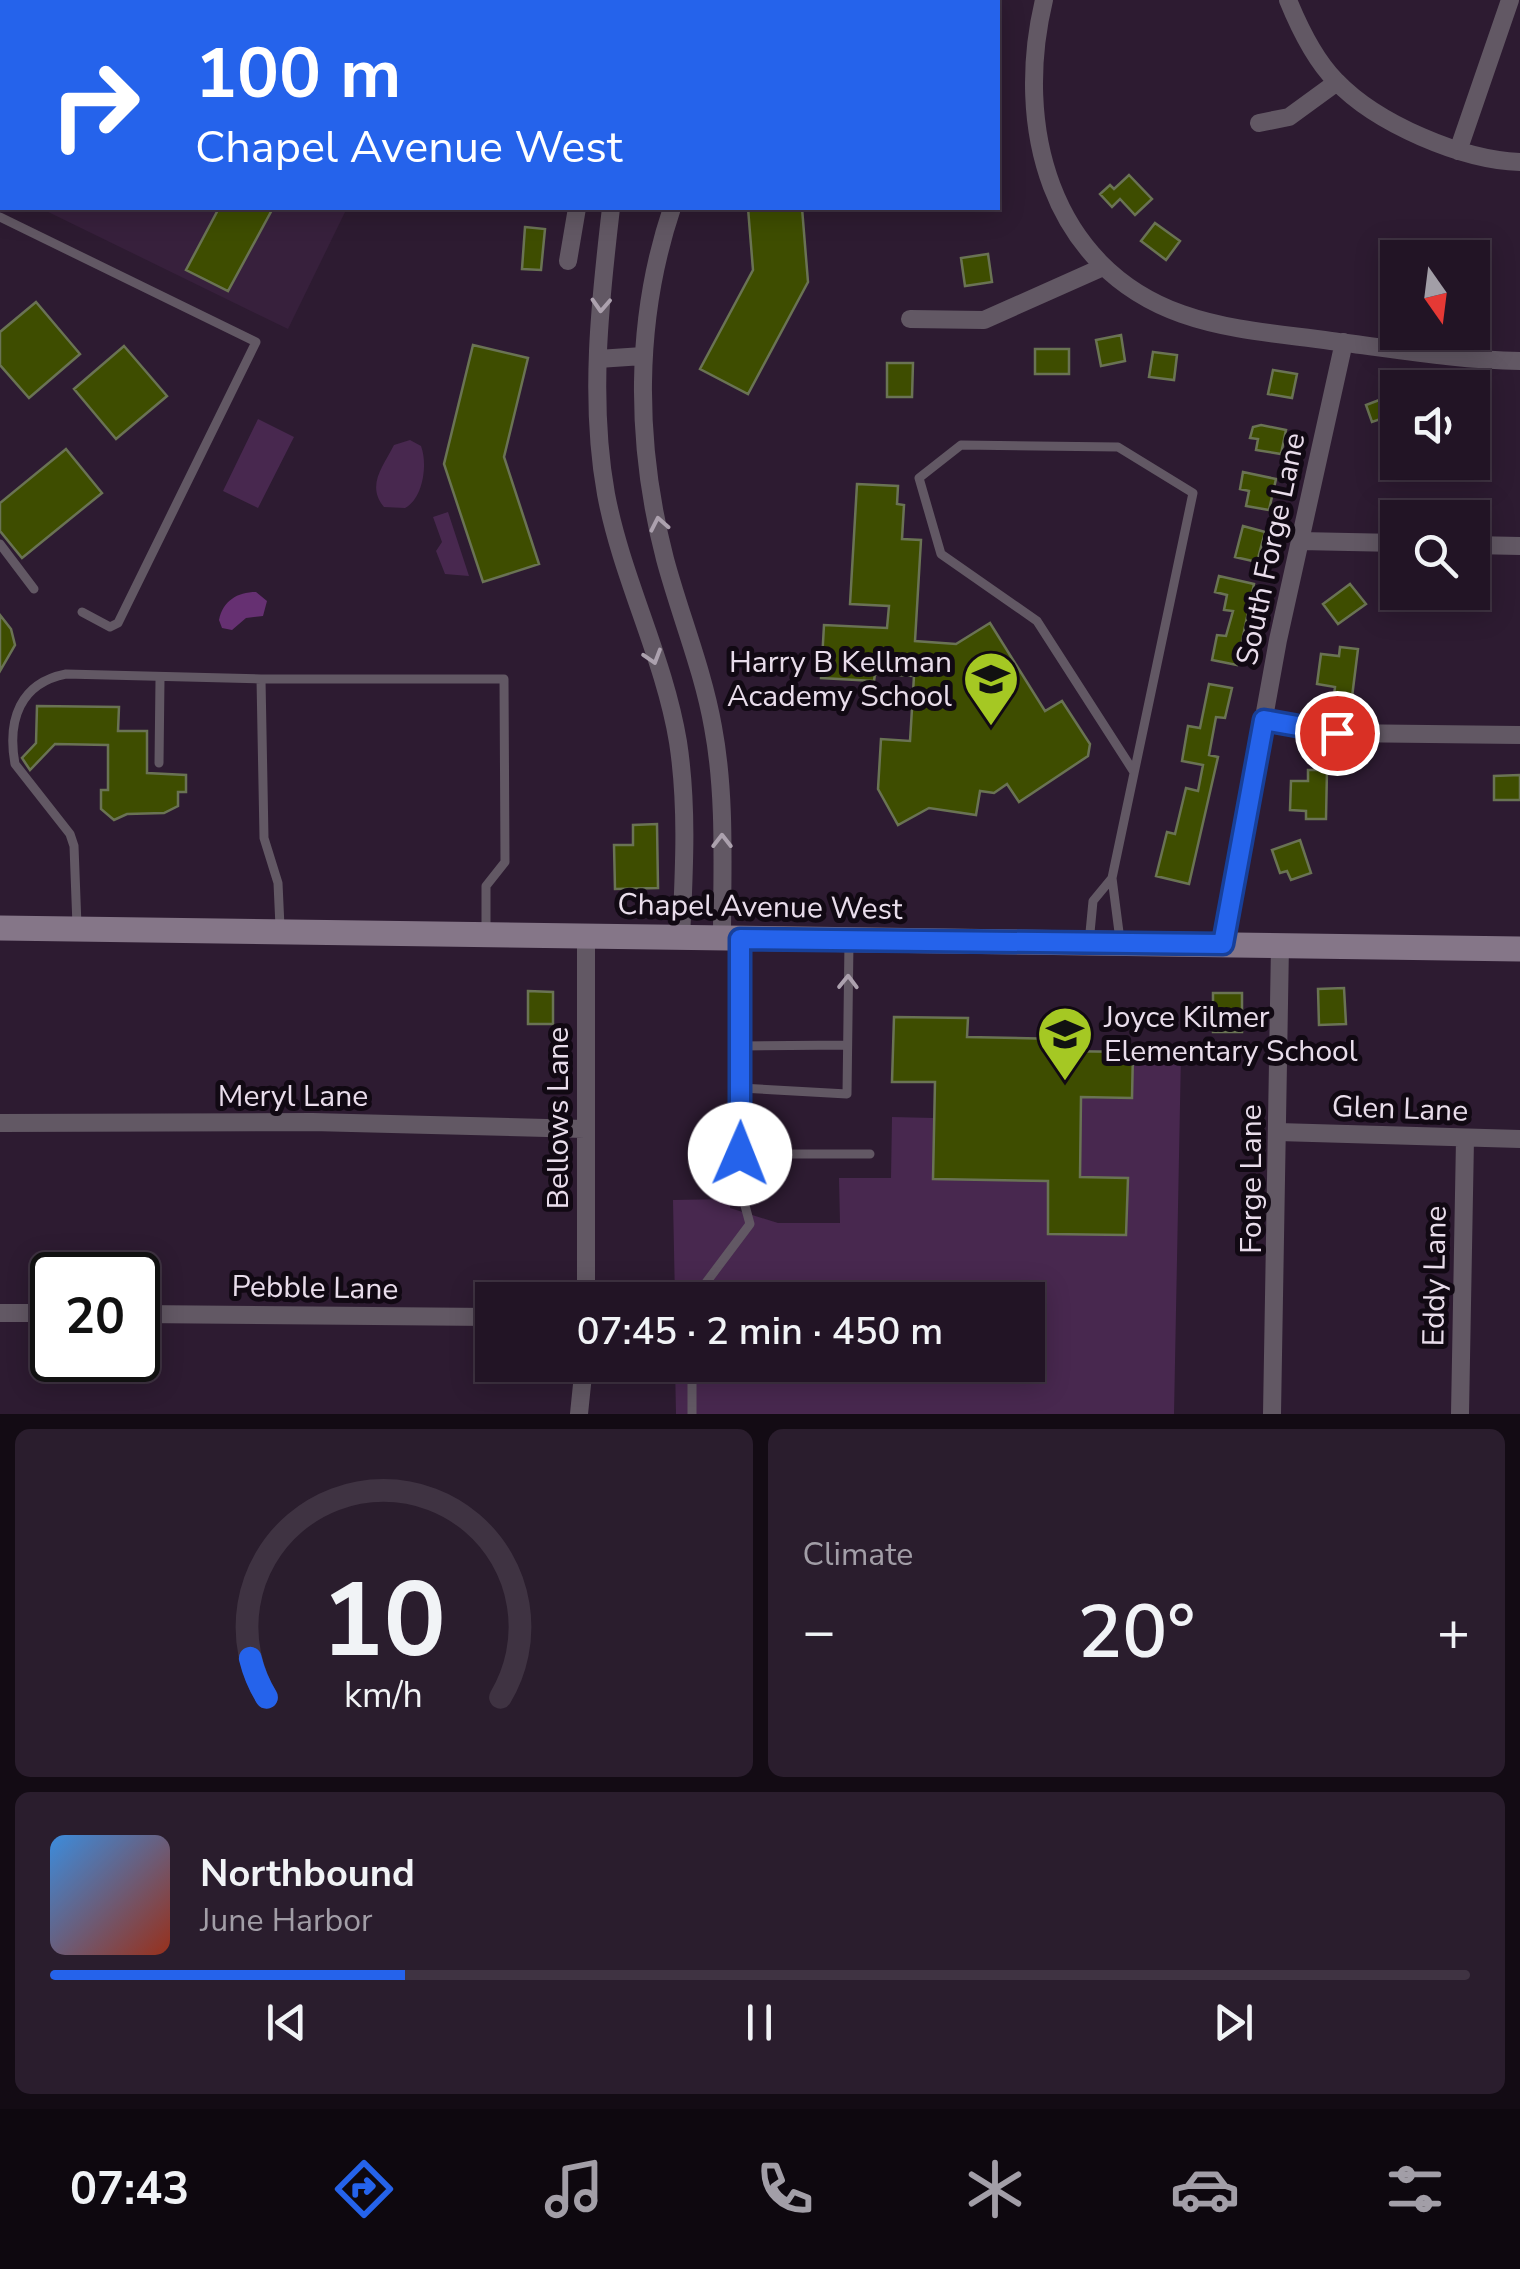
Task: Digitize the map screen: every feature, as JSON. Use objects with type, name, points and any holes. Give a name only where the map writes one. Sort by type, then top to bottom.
[{"type":"main road","name":"Chapel Avenue West","points":[[0,928],[1520,948]]},
{"type":"street","points":[[1044,0],[1034,44],[1036,138],[1046,178],[1064,216],[1104,267],[1146,298],[1215,324],[1420,354],[1520,361]]},
{"type":"street","points":[[1288,0],[1336,82],[1382,115],[1458,152],[1520,162]]},
{"type":"street","points":[[1458,152],[1510,0]]},
{"type":"street","points":[[1259,122],[1289,117],[1336,82]]},
{"type":"street","points":[[568,261],[577,210]]},
{"type":"street","points":[[611,210],[598,359],[598,430],[616,540],[678,740],[685,840],[681,938]]},
{"type":"street","points":[[671,210],[655,266],[642,392],[661,538],[713,724],[731,939]]},
{"type":"street","points":[[910,319],[984,320],[1104,267]]},
{"type":"street","name":"South Forge Lane","points":[[1223,944],[1300,540],[1344,342]]},
{"type":"street","points":[[598,359],[643,356]]},
{"type":"street","points":[[1300,540],[1380,542]]},
{"type":"street","points":[[1490,545],[1520,546]]},
{"type":"street","points":[[1264,720],[1337,733],[1520,735]]},
{"type":"street","name":"Bellows Lane","points":[[586,937],[586,1282]]},
{"type":"street","name":"Forge Lane","points":[[1272,1414],[1280,945]]},
{"type":"street","name":"Meryl Lane","points":[[0,1123],[585,1129]]},
{"type":"street","name":"Glen Lane","points":[[1278,1132],[1520,1140]]},
{"type":"street","name":"Eddy Lane","points":[[1460,1414],[1465,1139]]},
{"type":"street","points":[[0,1314],[30,1313]]},
{"type":"street","name":"Pebble Lane","points":[[160,1314],[475,1317]]},
{"type":"street","points":[[579,1414],[582,1382]]},
{"type":"lane","points":[[0,217],[256,342],[118,623],[110,627],[82,612]]},
{"type":"lane","points":[[1121,943],[1112,878],[1192,493],[1118,447],[961,445],[919,478],[941,554],[1037,622],[1134,772]]},
{"type":"lane","points":[[0,544],[34,589]]},
{"type":"lane","points":[[77,929],[74,846],[64,824],[15,764],[12,750],[21,701],[43,679],[66,674],[261,679],[504,678],[505,862],[486,886],[486,936]]},
{"type":"lane","points":[[159,763],[160,678]]},
{"type":"lane","points":[[261,679],[264,838],[278,882],[280,933]]},
{"type":"lane","points":[[1090,943],[1092,901],[1112,878]]},
{"type":"lane","points":[[706,1282],[750,1224],[740,1191],[740,1046],[731,939]]},
{"type":"lane","points":[[740,1088],[847,1094],[849,940]]},
{"type":"lane","points":[[740,1046],[847,1045]]},
{"type":"lane","points":[[740,1154],[870,1154]]},
{"type":"lane","points":[[692,1382],[692,1414]]},
{"type":"shaded area","points":[[44,210],[346,210],[288,329]]},
{"type":"shaded area","points":[[258,419],[294,437],[258,508],[223,491]]},
{"type":"shaded area","points":[[410,440],[421,446],[423,453],[420,489],[405,508],[384,507],[376,491],[378,476],[394,445]]},
{"type":"shaded area","points":[[448,512],[469,576],[445,574],[436,551],[442,542],[433,517]]},
{"type":"shaded area","points":[[256,592],[267,601],[263,616],[246,618],[232,630],[222,628],[219,620],[227,603]]},
{"type":"shaded area","points":[[1133,1052],[1181,1053],[1174,1414],[676,1414],[675,1382],[1045,1382],[1045,1282],[675,1282],[673,1200],[730,1199],[730,1208],[778,1223],[840,1223],[839,1178],[891,1178],[892,1117],[934,1118],[933,1179],[1048,1181],[1048,1234],[1126,1235],[1127,1178],[1080,1177],[1081,1097],[1132,1098]]},
{"type":"building","points":[[1129,175],[1152,199],[1135,215],[1120,199],[1112,207],[1100,194],[1110,185],[1114,189]]},
{"type":"building","points":[[218,210],[272,210],[228,291],[186,270]]},
{"type":"building","points":[[748,210],[802,210],[808,282],[748,394],[700,369],[753,270]]},
{"type":"building","points":[[1155,223],[1180,241],[1166,260],[1141,241]]},
{"type":"building","points":[[525,227],[545,229],[541,270],[522,269]]},
{"type":"building","points":[[988,254],[992,282],[965,286],[961,258]]},
{"type":"building","points":[[36,302],[80,354],[29,398],[0,365],[0,332]]},
{"type":"building","points":[[1121,335],[1125,361],[1101,366],[1096,340]]},
{"type":"building","points":[[473,345],[528,358],[504,457],[539,564],[483,582],[444,464]]},
{"type":"building","points":[[124,346],[167,396],[116,439],[74,389]]},
{"type":"building","points":[[1035,349],[1069,349],[1069,374],[1035,374]]},
{"type":"building","points":[[1153,352],[1177,355],[1174,380],[1149,377]]},
{"type":"building","points":[[887,363],[913,363],[912,397],[887,397]]},
{"type":"building","points":[[1273,370],[1297,374],[1292,398],[1268,394]]},
{"type":"building","points":[[1380,400],[1380,419],[1372,422],[1366,405]]},
{"type":"building","points":[[1253,427],[1286,430],[1281,454],[1256,450],[1258,439],[1250,438]]},
{"type":"building","points":[[66,449],[102,493],[22,558],[0,531],[0,503]]},
{"type":"building","points":[[1243,472],[1276,479],[1269,510],[1246,506],[1249,491],[1240,489]]},
{"type":"building","points":[[857,484],[898,486],[897,504],[904,505],[902,539],[921,540],[915,641],[956,644],[990,623],[1045,711],[1062,701],[1090,744],[1088,756],[1019,802],[1007,784],[994,793],[980,791],[976,815],[929,808],[898,825],[878,789],[881,739],[910,741],[914,676],[875,674],[874,681],[821,678],[824,625],[887,628],[889,606],[850,604]]},
{"type":"building","points":[[1243,526],[1265,532],[1257,562],[1235,557]]},
{"type":"building","points":[[1219,576],[1254,584],[1237,665],[1212,660],[1217,635],[1226,636],[1233,611],[1224,610],[1227,595],[1215,592]]},
{"type":"building","points":[[1350,584],[1366,604],[1338,624],[1323,604]]},
{"type":"building","points":[[0,615],[11,629],[15,645],[0,671]]},
{"type":"building","points":[[1340,647],[1358,649],[1352,697],[1334,695],[1335,687],[1317,684],[1321,654],[1339,656]]},
{"type":"building","points":[[1209,684],[1232,688],[1225,718],[1216,717],[1209,755],[1218,757],[1189,884],[1156,876],[1167,832],[1175,834],[1186,788],[1198,791],[1203,765],[1182,761],[1188,726],[1200,728]]},
{"type":"building","points":[[37,706],[119,707],[118,731],[147,731],[147,773],[186,775],[186,792],[178,792],[178,806],[164,813],[127,814],[114,820],[101,809],[101,790],[108,790],[108,745],[55,744],[30,770],[22,758],[36,743]]},
{"type":"building","points":[[1308,770],[1327,770],[1326,819],[1306,819],[1306,811],[1290,810],[1291,781],[1308,781]]},
{"type":"building","points":[[1520,775],[1520,800],[1494,800],[1494,776]]},
{"type":"building","points":[[657,824],[658,888],[615,889],[614,845],[633,845],[633,825]]},
{"type":"building","points":[[1300,840],[1311,873],[1291,880],[1287,871],[1280,873],[1272,850]]},
{"type":"building","points":[[1344,988],[1346,1024],[1319,1025],[1318,989]]},
{"type":"building","points":[[528,991],[553,992],[553,1024],[528,1024]]},
{"type":"building","points":[[1213,993],[1242,993],[1242,1032],[1213,1032]]},
{"type":"building","points":[[894,1017],[968,1018],[967,1037],[1059,1039],[1058,1051],[1133,1052],[1132,1098],[1081,1097],[1080,1177],[1128,1178],[1126,1235],[1048,1234],[1048,1181],[933,1179],[935,1082],[892,1082]]},
{"type":"place","name":"Harry B Kellman Academy School","points":[[991,728]]},
{"type":"place","name":"Joyce Kilmer Elementary School","points":[[1065,1083]]},
{"type":"route","points":[[740,1154],[740,939],[1223,944],[1264,720],[1337,733]]}]
